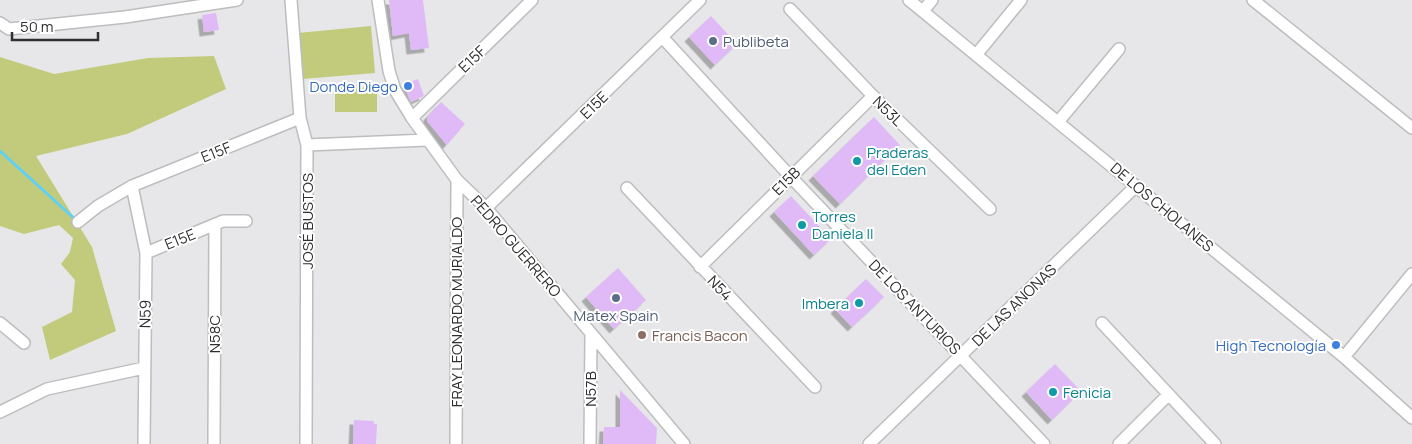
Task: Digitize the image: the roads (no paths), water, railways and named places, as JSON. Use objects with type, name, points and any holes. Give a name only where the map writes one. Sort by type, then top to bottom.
[{"type":"street","points":[[0,23],[9,28],[76,22],[125,17],[237,0]]},
{"type":"street","name":"JOSÉ BUSTOS","points":[[291,0],[300,118],[307,145],[306,444]]},
{"type":"street","name":"PEDRO GUERRERO","points":[[378,0],[389,71],[395,90],[427,140],[456,180],[486,208],[684,444]]},
{"type":"street","name":"E15F","points":[[412,118],[532,0]]},
{"type":"street","name":"E15E","points":[[486,208],[700,0]]},
{"type":"street","name":"DE LOS CHOLANES","points":[[909,0],[1344,357],[1412,418]]},
{"type":"street","points":[[923,12],[932,0]]},
{"type":"street","points":[[976,55],[1021,0]]},
{"type":"street","points":[[1253,0],[1412,128]]},
{"type":"street","name":"N53L","points":[[790,9],[873,96],[990,209]]},
{"type":"street","name":"DE LOS ANTURIOS","points":[[663,38],[790,176],[962,355],[1044,444]]},
{"type":"street","points":[[1058,122],[1119,49]]},
{"type":"street","name":"E15B","points":[[700,267],[873,96]]},
{"type":"street","name":"E15F","points":[[78,222],[98,206],[132,186],[300,118]]},
{"type":"street","points":[[307,145],[427,140]]},
{"type":"street","name":"FRAY LEONARDO MURIALDO","points":[[456,180],[456,444]]},
{"type":"street","name":"N59","points":[[132,186],[146,253],[144,444]]},
{"type":"street","name":"DE LAS ANONAS","points":[[869,444],[1136,186]]},
{"type":"street","name":"N54","points":[[627,188],[815,387]]},
{"type":"street","name":"E15E","points":[[146,253],[223,221],[246,221]]},
{"type":"street","name":"N58C","points":[[214,225],[214,444]]},
{"type":"street","points":[[1344,357],[1412,274]]},
{"type":"street","points":[[0,323],[24,343]]},
{"type":"street","points":[[1102,323],[1215,444]]},
{"type":"street","name":"N57B","points":[[590,444],[591,335]]},
{"type":"street","points":[[0,412],[47,389],[144,368]]},
{"type":"street","points":[[1119,444],[1168,395]]},
{"type":"waterway","points":[[0,151],[76,220]]},
{"type":"place","name":"Publibeta","points":[[713,41]]},
{"type":"place","name":"Donde Diego","points":[[408,86]]},
{"type":"place","name":"Praderas del Eden","points":[[857,161]]},
{"type":"place","name":"Torres Daniela II","points":[[802,225]]},
{"type":"place","name":"Matex Spain","points":[[616,298]]},
{"type":"place","name":"Imbera","points":[[859,303]]},
{"type":"place","name":"Francis Bacon","points":[[642,335]]},
{"type":"place","name":"High Tecnología","points":[[1336,345]]},
{"type":"place","name":"Fenicia","points":[[1053,392]]}]
